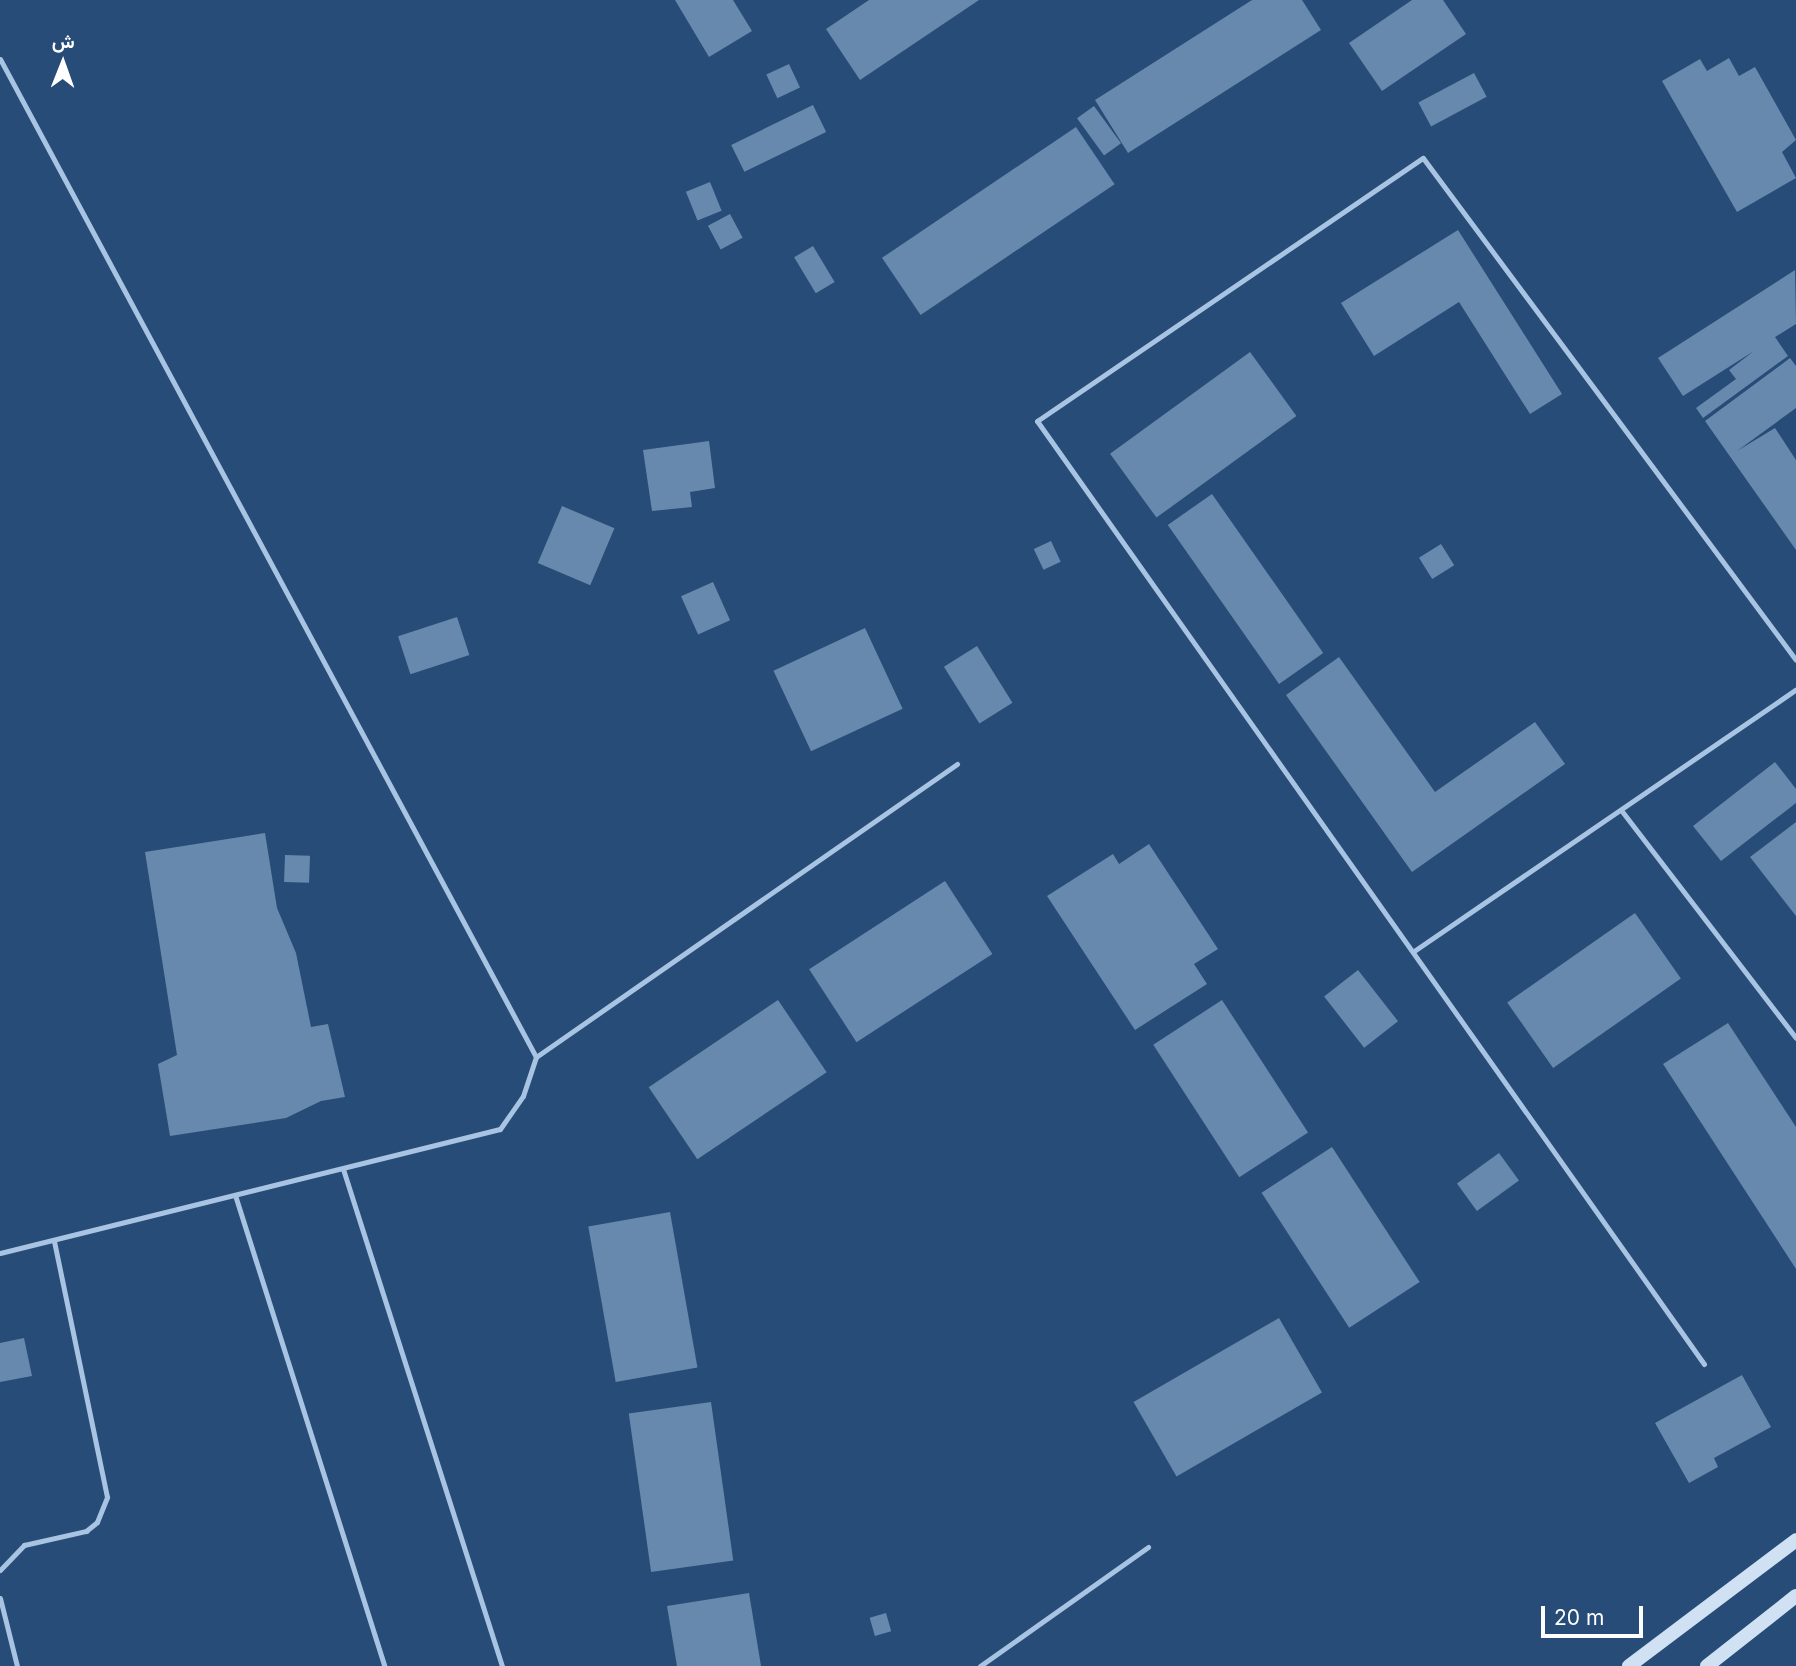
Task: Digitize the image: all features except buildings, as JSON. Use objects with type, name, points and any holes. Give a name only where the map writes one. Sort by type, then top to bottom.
[{"type":"main road","points":[[1629,1666],[1796,1540]]},
{"type":"main road","points":[[1707,1666],[1796,1596]]},
{"type":"lane","points":[[0,59],[536,1057]]},
{"type":"lane","points":[[1704,1364],[1037,421],[1423,158],[1796,660]]},
{"type":"lane","points":[[1414,951],[1796,690]]},
{"type":"lane","points":[[0,1254],[500,1129],[523,1096],[536,1057],[957,764]]},
{"type":"lane","points":[[1621,810],[1796,1038]]},
{"type":"lane","points":[[343,1168],[502,1666]]},
{"type":"lane","points":[[235,1195],[384,1666]]},
{"type":"lane","points":[[0,1570],[10,1554],[24,1545],[86,1531],[97,1522],[107,1496],[54,1240]]},
{"type":"lane","points":[[980,1666],[1148,1548]]},
{"type":"lane","points":[[0,1598],[17,1666]]}]
